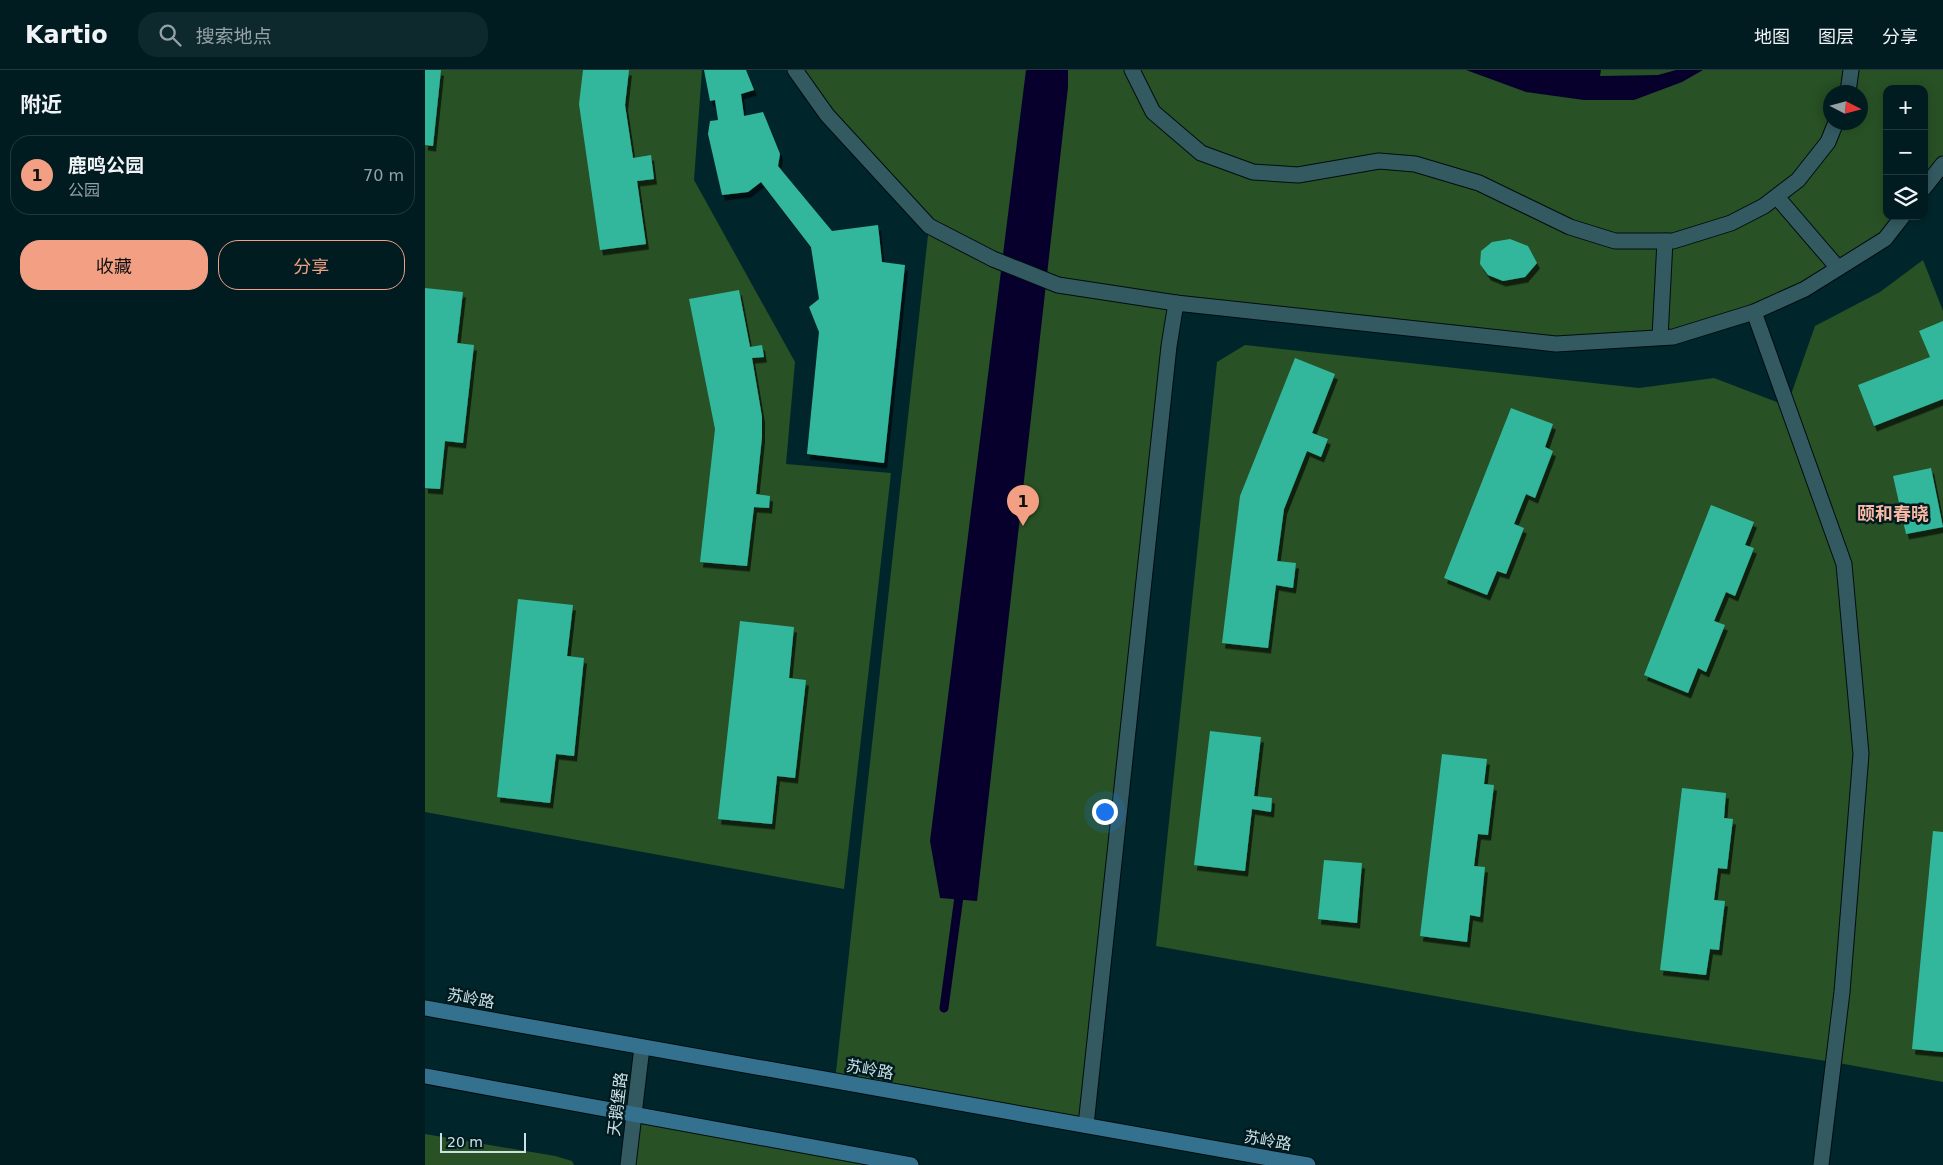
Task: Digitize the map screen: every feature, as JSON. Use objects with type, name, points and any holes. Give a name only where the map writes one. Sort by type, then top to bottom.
[{"type":"main road","name":"苏岭路","points":[[425,1008],[1308,1165]]},
{"type":"main road","points":[[425,1076],[911,1165]]},
{"type":"street","points":[[795,70],[827,115],[929,226],[993,259],[1058,285],[1124,296],[1556,344],[1673,337],[1754,312],[1805,289],[1885,239],[1900,220]]},
{"type":"street","points":[[1132,70],[1153,112],[1201,153],[1253,172],[1298,175],[1379,160],[1415,164],[1479,183],[1570,227],[1615,241],[1673,240],[1731,223],[1764,206],[1798,180],[1828,142],[1833,130]]},
{"type":"street","points":[[1849,85],[1851,70]]},
{"type":"street","points":[[1928,183],[1943,164]]},
{"type":"street","points":[[1777,197],[1838,268]]},
{"type":"street","points":[[1660,337],[1665,241]]},
{"type":"street","points":[[1085,1126],[1168,356],[1176,303]]},
{"type":"street","points":[[1754,312],[1844,564],[1861,754],[1842,992],[1821,1165]]},
{"type":"street","name":"天鹅堡路","points":[[628,1165],[642,1047]]},
{"type":"green space","points":[[425,70],[702,70],[694,180],[795,362],[786,464],[891,473],[844,889],[425,812]]},
{"type":"green space","points":[[795,70],[1943,70],[1943,164],[1928,183],[1928,85],[1883,85],[1883,220],[1900,220],[1885,239],[1805,289],[1673,337],[1556,344],[1176,303],[1086,1125],[835,1081],[929,226]]},
{"type":"green space","points":[[1923,260],[1943,311],[1943,1082],[1833,1062],[1631,1031],[1156,946],[1217,362],[1245,345],[1639,388],[1714,378],[1787,406],[1815,326],[1880,292]]},
{"type":"green space","points":[[634,1114],[911,1165],[628,1165]]},
{"type":"green space","points":[[425,1134],[555,1156],[572,1161],[574,1165],[425,1165]]},
{"type":"shaded area","points":[[1026,70],[1068,70],[1068,87],[977,901],[940,898],[930,841]]},
{"type":"shaded area","points":[[1466,70],[1601,70],[1600,76],[1658,75],[1676,70],[1703,70],[1682,82],[1634,100],[1584,100],[1526,92]]},
{"type":"building","points":[[425,70],[441,70],[433,146],[425,145]]},
{"type":"building","points":[[583,70],[629,70],[625,105],[633,158],[651,155],[654,179],[637,181],[646,244],[600,250],[579,104]]},
{"type":"building","points":[[704,70],[746,70],[754,90],[741,94],[744,116],[763,112],[780,154],[778,166],[832,231],[878,225],[882,262],[905,265],[884,463],[807,454],[819,332],[809,307],[819,299],[811,247],[761,182],[748,192],[722,195],[708,134],[710,121],[718,120],[715,100],[710,101]]},
{"type":"building","points":[[1510,239],[1528,246],[1537,263],[1525,277],[1503,281],[1488,275],[1480,264],[1481,251],[1492,242]]},
{"type":"building","points":[[425,288],[463,292],[457,343],[474,345],[463,443],[445,441],[440,489],[425,488]]},
{"type":"building","points":[[739,290],[750,347],[762,345],[764,357],[752,358],[762,417],[762,437],[756,494],[770,496],[769,508],[754,507],[747,566],[700,562],[715,429],[689,299]]},
{"type":"building","points":[[1943,321],[1943,399],[1874,426],[1858,385],[1930,357],[1919,331]]},
{"type":"building","points":[[1295,358],[1335,374],[1312,433],[1328,439],[1321,457],[1307,451],[1284,509],[1277,561],[1296,563],[1293,588],[1276,585],[1268,648],[1222,643],[1240,496]]},
{"type":"building","points":[[1511,408],[1553,424],[1545,447],[1553,451],[1535,498],[1526,494],[1514,524],[1524,528],[1506,574],[1497,571],[1487,595],[1444,578]]},
{"type":"building","points":[[1931,468],[1943,527],[1906,534],[1893,476]]},
{"type":"building","points":[[1711,505],[1754,522],[1745,545],[1754,548],[1735,596],[1726,592],[1714,621],[1725,625],[1706,672],[1698,668],[1688,693],[1644,675]]},
{"type":"building","points":[[518,599],[573,605],[567,656],[584,658],[574,756],[556,754],[550,803],[497,797]]},
{"type":"building","points":[[740,621],[794,627],[789,678],[806,680],[795,778],[777,776],[772,824],[718,819]]},
{"type":"building","points":[[1210,731],[1261,737],[1254,796],[1272,798],[1271,812],[1252,809],[1245,871],[1194,865]]},
{"type":"building","points":[[1442,754],[1487,759],[1484,784],[1494,785],[1488,835],[1478,834],[1474,866],[1485,867],[1480,917],[1470,915],[1467,942],[1420,936]]},
{"type":"building","points":[[1682,788],[1726,793],[1724,818],[1733,819],[1727,869],[1718,868],[1714,900],[1725,901],[1719,950],[1710,949],[1706,975],[1660,970]]},
{"type":"building","points":[[1933,831],[1943,832],[1943,1052],[1912,1049]]},
{"type":"building","points":[[1324,860],[1362,863],[1357,923],[1318,919]]},
{"type":"waterway","points":[[944,1008],[960,889]]},
{"type":"place","name":"鹿鸣公园","points":[[1023,526]]},
{"type":"district","name":"颐和春晓","points":[[1893,514]]}]
